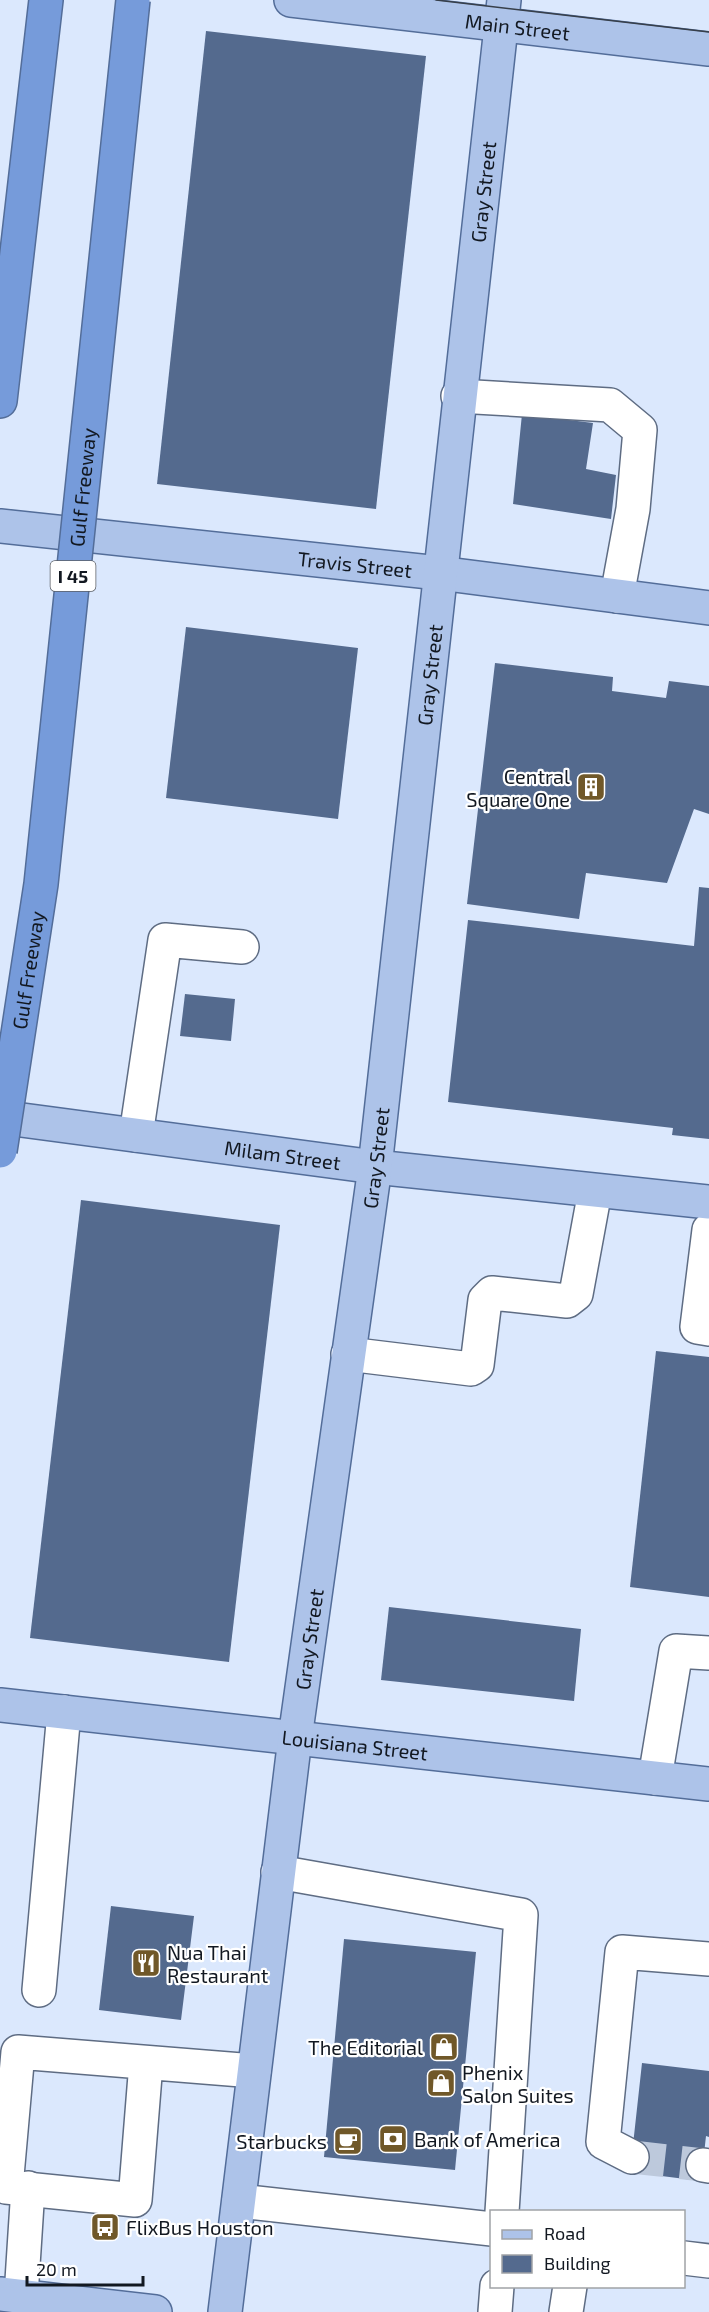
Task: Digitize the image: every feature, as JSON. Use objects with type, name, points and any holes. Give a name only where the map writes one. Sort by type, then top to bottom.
[{"type":"highway","points":[[0,401],[46,0]]},
{"type":"highway","name":"Gulf Freeway","points":[[0,1151],[41,884],[133,0]]},
{"type":"main road","name":"Main Street","points":[[291,0],[502,12],[709,49]]},
{"type":"main road","name":"Gray Street","points":[[225,2312],[295,1738],[375,1167],[502,12]]},
{"type":"main road","name":"Travis Street","points":[[0,526],[439,573],[709,608]]},
{"type":"main road","name":"Milam Street","points":[[0,1117],[375,1167],[709,1202]]},
{"type":"main road","name":"Louisiana Street","points":[[0,1705],[709,1784]]},
{"type":"main road","points":[[11,2295],[63,2307],[155,2312]]},
{"type":"lane","points":[[459,396],[610,405],[640,430],[633,509],[617,596]]},
{"type":"lane","points":[[136,1135],[165,940],[242,947]]},
{"type":"lane","points":[[348,1354],[471,1369],[477,1365],[486,1300],[492,1293],[567,1301],[576,1294],[595,1191]]},
{"type":"lane","points":[[709,1230],[697,1327],[709,1329]]},
{"type":"lane","points":[[655,1778],[676,1651],[709,1653]]},
{"type":"lane","points":[[39,1990],[64,1712]]},
{"type":"lane","points":[[278,1872],[521,1915],[502,2210]]},
{"type":"lane","points":[[632,2157],[603,2142],[622,1952],[709,1959]]},
{"type":"lane","points":[[146,2063],[135,2200],[6,2187],[18,2052],[254,2071]]},
{"type":"lane","points":[[11,2295],[28,2188]]},
{"type":"lane","points":[[238,2200],[490,2229]]},
{"type":"lane","points":[[685,2258],[709,2261]]},
{"type":"lane","points":[[495,2312],[497,2288]]},
{"type":"lane","points":[[566,2312],[570,2288]]},
{"type":"building","points":[[206,31],[426,56],[376,509],[157,484]]},
{"type":"building","points":[[522,414],[593,423],[586,469],[616,475],[611,519],[513,504]]},
{"type":"building","points":[[186,627],[358,648],[338,819],[166,798]]},
{"type":"building","name":"Central Square One","points":[[495,663],[613,677],[612,691],[666,698],[669,681],[709,686],[709,814],[694,809],[667,883],[586,873],[579,919],[467,904]]},
{"type":"building","points":[[699,887],[709,888],[709,1139],[672,1135],[673,1128],[448,1102],[468,920],[694,946]]},
{"type":"building","points":[[185,994],[235,999],[231,1041],[180,1036]]},
{"type":"building","points":[[81,1200],[280,1225],[229,1662],[30,1638]]},
{"type":"building","points":[[656,1351],[709,1357],[709,1597],[630,1587]]},
{"type":"building","points":[[389,1607],[581,1629],[574,1701],[381,1680]]},
{"type":"building","name":"Nua Thai Restaurant","points":[[111,1906],[194,1916],[181,2020],[99,2010]]},
{"type":"building","points":[[344,1939],[476,1952],[455,2170],[324,2157]]},
{"type":"building","points":[[642,2063],[709,2071],[709,2137],[706,2136],[701,2181],[630,2172]]},
{"type":"tunnel","points":[[632,2157],[703,2165]]},
{"type":"tram line","points":[[436,0],[709,32]]},
{"type":"place","name":"Central Square One","points":[[591,787]]},
{"type":"place","name":"Nua Thai Restaurant","points":[[146,1963]]},
{"type":"place","name":"The Editorial","points":[[444,2047]]},
{"type":"place","name":"Phenix Salon Suites","points":[[441,2083]]},
{"type":"place","name":"Bank of America","points":[[393,2139]]},
{"type":"place","name":"Starbucks","points":[[348,2141]]},
{"type":"place","name":"FlixBus Houston","points":[[105,2227]]}]
